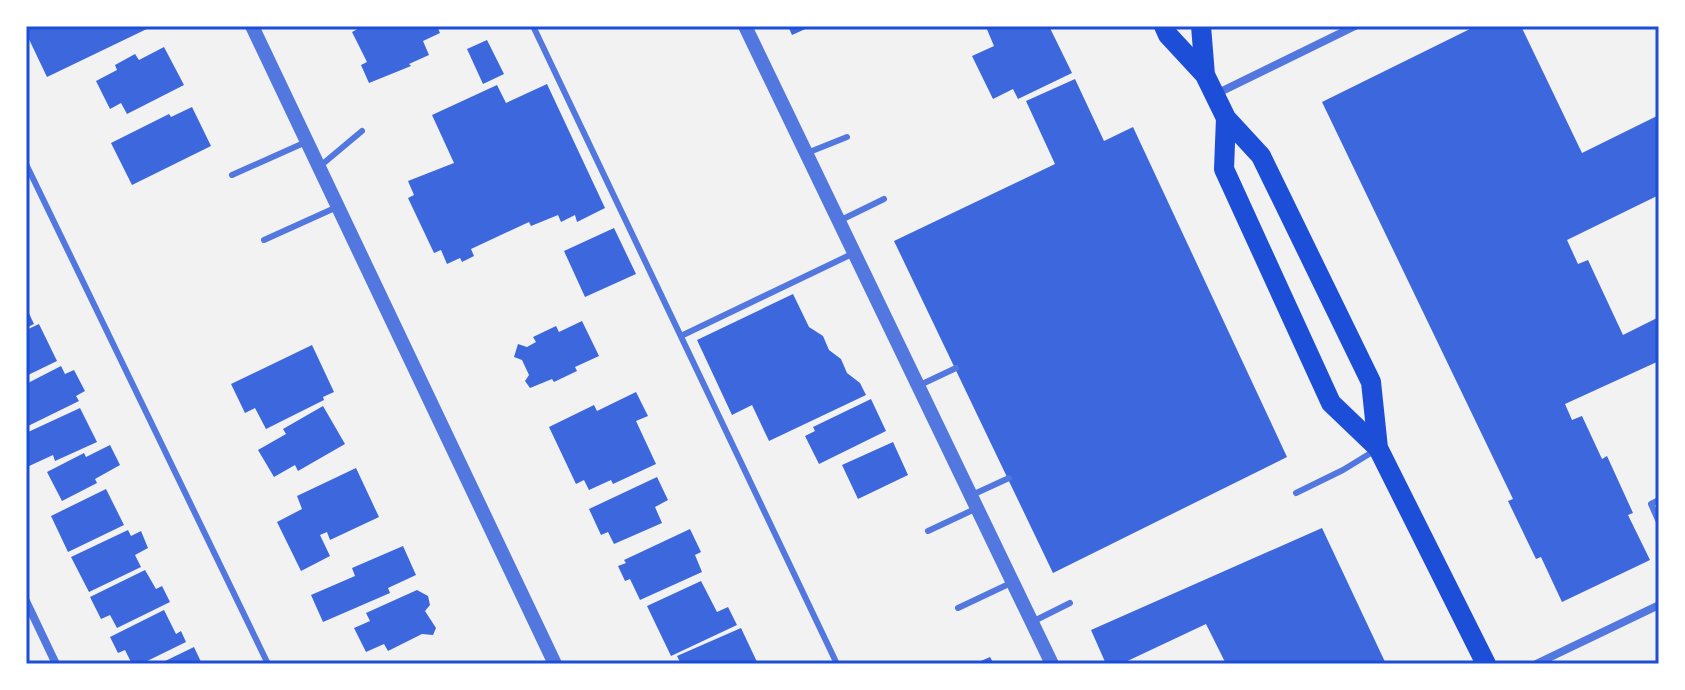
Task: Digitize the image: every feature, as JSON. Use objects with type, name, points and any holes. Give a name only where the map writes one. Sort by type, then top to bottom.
[{"type":"main road","points":[[1164,26],[1168,35],[1205,75],[1226,118],[1261,156],[1371,382],[1378,448]]},
{"type":"main road","points":[[1201,26],[1205,75]]},
{"type":"main road","points":[[1226,118],[1224,169],[1318,376],[1331,403],[1378,448],[1486,664]]},
{"type":"street","points":[[252,26],[555,664]]},
{"type":"street","points":[[745,26],[1052,664]]},
{"type":"street","points":[[1215,95],[1355,26]]},
{"type":"street","points":[[26,601],[56,664]]},
{"type":"street","points":[[1536,664],[1659,605]]},
{"type":"lane","points":[[533,26],[837,664]]},
{"type":"lane","points":[[318,167],[362,131]]},
{"type":"lane","points":[[807,153],[847,137]]},
{"type":"lane","points":[[232,175],[306,142]]},
{"type":"lane","points":[[26,164],[268,664]]},
{"type":"lane","points":[[839,221],[884,199]]},
{"type":"lane","points":[[264,240],[337,207]]},
{"type":"lane","points":[[681,336],[855,253]]},
{"type":"lane","points":[[918,386],[956,368]]},
{"type":"lane","points":[[1296,493],[1343,470],[1378,448]]},
{"type":"lane","points":[[928,531],[1009,478]]},
{"type":"lane","points":[[1659,500],[1651,504],[1659,522]]},
{"type":"lane","points":[[958,608],[1013,582]]},
{"type":"lane","points":[[1032,622],[1070,603]]},
{"type":"building","points":[[26,26],[153,26],[47,77],[26,33]]},
{"type":"building","points":[[363,26],[437,26],[440,33],[423,41],[429,55],[369,83],[361,65],[367,62],[352,32]]},
{"type":"building","points":[[788,26],[812,26],[792,35]]},
{"type":"building","points":[[1049,26],[1072,73],[1018,99],[1013,89],[993,99],[972,56],[994,46],[986,27]]},
{"type":"building","points":[[1476,26],[1521,26],[1582,153],[1659,115],[1659,195],[1567,240],[1578,264],[1588,260],[1623,335],[1659,317],[1659,361],[1565,404],[1572,420],[1582,416],[1602,459],[1607,456],[1633,513],[1628,515],[1650,560],[1562,602],[1541,557],[1536,559],[1508,501],[1513,499],[1322,102]]},
{"type":"building","points":[[487,40],[504,74],[483,84],[467,49]]},
{"type":"building","points":[[164,47],[184,85],[127,114],[121,103],[110,109],[96,81],[117,70],[115,65],[135,54],[139,60]]},
{"type":"building","points":[[1075,79],[1104,141],[1133,127],[1287,457],[1053,573],[894,241],[1055,164],[1026,101]]},
{"type":"building","points":[[547,84],[605,208],[577,222],[575,215],[561,222],[558,215],[531,226],[529,222],[471,249],[474,256],[447,264],[441,250],[434,253],[408,198],[414,195],[408,181],[454,163],[432,115],[497,85],[506,103]]},
{"type":"building","points":[[192,107],[211,146],[132,185],[111,143],[169,114],[171,117]]},
{"type":"building","points":[[614,228],[636,274],[585,297],[564,251]]},
{"type":"building","points":[[793,294],[809,327],[823,336],[829,350],[841,359],[847,373],[860,383],[866,395],[769,441],[752,405],[732,415],[697,340]]},
{"type":"building","points":[[26,307],[34,324],[26,328]]},
{"type":"building","points":[[582,321],[599,356],[575,367],[577,371],[554,382],[552,379],[530,388],[525,381],[529,375],[522,360],[514,357],[518,344],[527,347],[536,342],[533,337],[556,326],[559,332]]},
{"type":"building","points":[[39,324],[57,361],[26,376],[26,330]]},
{"type":"building","points":[[312,345],[334,392],[266,429],[255,408],[245,413],[231,384]]},
{"type":"building","points":[[61,366],[65,374],[74,370],[85,391],[76,396],[79,401],[26,427],[26,384]]},
{"type":"building","points":[[636,392],[648,416],[636,421],[656,464],[613,484],[611,480],[589,490],[584,480],[576,484],[549,427],[594,405],[597,411]]},
{"type":"building","points":[[871,399],[886,431],[819,464],[805,436],[815,431],[813,427]]},
{"type":"building","points":[[323,406],[345,444],[298,471],[295,465],[274,477],[258,450],[286,434],[283,429]]},
{"type":"building","points":[[80,408],[97,442],[55,461],[53,455],[27,467],[26,433]]},
{"type":"building","points":[[893,442],[908,475],[858,499],[842,465]]},
{"type":"building","points":[[110,445],[120,465],[95,479],[97,483],[62,501],[47,472],[84,453],[86,457]]},
{"type":"building","points":[[356,468],[379,517],[330,540],[327,532],[320,535],[330,556],[301,571],[277,522],[302,509],[297,496]]},
{"type":"building","points":[[657,477],[668,500],[655,507],[662,523],[614,544],[608,532],[601,535],[589,509]]},
{"type":"building","points":[[106,489],[124,525],[68,552],[51,516]]},
{"type":"building","points":[[1322,528],[1386,664],[1226,664],[1206,624],[1121,664],[1106,664],[1091,630]]},
{"type":"building","points":[[690,529],[701,552],[695,555],[702,572],[640,600],[630,579],[625,581],[618,566],[626,563],[624,560]]},
{"type":"building","points":[[128,530],[131,536],[141,531],[148,548],[135,555],[141,567],[89,592],[71,557]]},
{"type":"building","points":[[403,546],[416,575],[388,588],[390,593],[323,622],[311,595],[355,576],[352,568]]},
{"type":"building","points":[[145,570],[156,589],[162,586],[170,602],[117,628],[110,615],[101,619],[90,597]]},
{"type":"building","points":[[701,581],[717,612],[728,607],[737,625],[671,656],[647,606]]},
{"type":"building","points":[[417,590],[428,596],[430,605],[425,611],[436,628],[433,635],[422,634],[388,651],[384,644],[366,652],[354,628],[370,621],[366,613]]},
{"type":"building","points":[[164,610],[176,634],[181,631],[186,642],[141,664],[132,664],[125,650],[118,653],[110,637]]},
{"type":"building","points":[[741,628],[758,664],[681,664],[677,656]]},
{"type":"building","points":[[194,647],[202,664],[159,664]]},
{"type":"building","points":[[990,657],[994,664],[974,664]]}]
